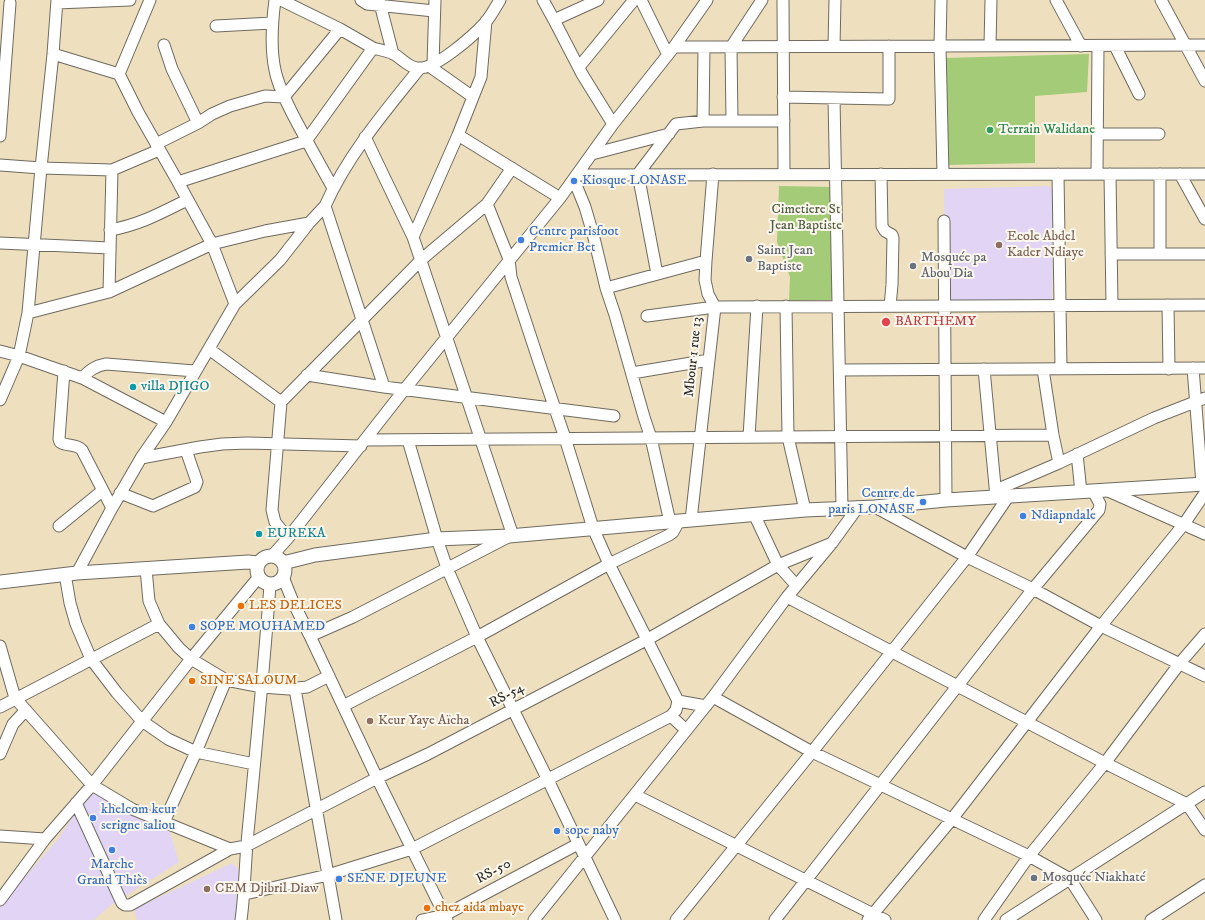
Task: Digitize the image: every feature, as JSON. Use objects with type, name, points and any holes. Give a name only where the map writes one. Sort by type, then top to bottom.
[{"type":"main road","points":[[0,582],[71,573],[248,562],[271,572],[299,564],[315,555],[437,539],[511,536],[754,514],[875,506],[1000,495],[1204,487]]},
{"type":"street","points":[[0,400],[19,356],[28,313],[40,168],[53,54],[57,2],[130,0]]},
{"type":"street","points":[[119,74],[150,0]]},
{"type":"street","points":[[275,0],[272,23],[272,47],[275,70],[284,96],[306,141],[333,188]]},
{"type":"street","points":[[281,0],[340,29],[373,48],[393,54],[406,64],[415,68],[427,66],[450,54],[473,36],[486,21],[500,0]]},
{"type":"street","points":[[254,764],[196,752],[168,739],[142,721],[117,693],[91,659],[76,624],[70,603],[71,573],[112,508],[141,458],[166,422],[235,304],[280,260],[309,223],[325,206],[333,188],[365,137],[427,66],[435,5],[380,3],[366,4],[361,0]]},
{"type":"street","points":[[543,0],[578,67],[613,124]]},
{"type":"street","points":[[554,20],[598,0]]},
{"type":"street","points":[[578,67],[634,0]]},
{"type":"street","points":[[640,0],[671,51]]},
{"type":"street","points":[[241,920],[245,894],[246,846],[262,687],[271,572],[287,540],[404,390],[560,198],[613,124],[671,51],[707,0]]},
{"type":"street","points":[[732,121],[731,47],[762,0]]},
{"type":"street","points":[[782,0],[784,174]]},
{"type":"street","points":[[834,46],[835,0]]},
{"type":"street","points":[[941,0],[940,46],[943,174]]},
{"type":"street","points":[[990,46],[991,0]]},
{"type":"street","points":[[1056,0],[1081,46]]},
{"type":"street","points":[[1161,0],[1205,81]]},
{"type":"street","points":[[0,136],[10,3]]},
{"type":"street","points":[[380,3],[393,54]]},
{"type":"street","points":[[414,237],[481,77],[486,21]]},
{"type":"street","points":[[216,26],[272,23]]},
{"type":"street","points":[[284,96],[340,29]]},
{"type":"street","points":[[164,45],[172,69],[198,123]]},
{"type":"street","points":[[671,51],[704,47],[782,46],[1205,45]]},
{"type":"street","points":[[783,97],[889,99],[889,46]]},
{"type":"street","points":[[1097,174],[1098,46]]},
{"type":"street","points":[[1115,46],[1139,94]]},
{"type":"street","points":[[703,121],[704,47]]},
{"type":"street","points":[[178,182],[306,141],[373,48]]},
{"type":"street","points":[[53,54],[119,74],[157,147],[212,244],[235,304]]},
{"type":"street","points":[[427,66],[473,97]]},
{"type":"street","points":[[0,165],[40,168],[112,170],[157,147],[212,114],[230,106],[266,96],[284,96]]},
{"type":"street","points":[[834,98],[842,508]]},
{"type":"street","points":[[657,274],[638,174],[678,122],[784,122]]},
{"type":"street","points":[[592,154],[669,134]]},
{"type":"street","points":[[1097,134],[1159,134]]},
{"type":"street","points":[[458,135],[560,198]]},
{"type":"street","points":[[310,636],[353,617],[511,536],[481,439],[414,237],[365,137]]},
{"type":"street","points":[[287,540],[275,522],[272,510],[281,402],[422,259],[487,204],[512,168]]},
{"type":"street","points":[[109,292],[112,170]]},
{"type":"street","points":[[576,177],[638,174],[1205,174]]},
{"type":"street","name":"Mbour 1 rue 13","points":[[680,521],[700,438],[715,307],[708,294],[705,280],[714,174]]},
{"type":"street","points":[[881,174],[882,226],[885,231],[892,235],[893,238],[890,306]]},
{"type":"street","points":[[1058,174],[1061,369]]},
{"type":"street","points":[[1110,174],[1112,305]]},
{"type":"street","points":[[1160,174],[1160,254]]},
{"type":"street","points":[[1180,174],[1205,218]]},
{"type":"street","points":[[343,706],[477,637],[610,564],[669,535],[673,532],[680,521],[644,417],[606,288],[593,234],[576,177]]},
{"type":"street","points":[[110,230],[125,228],[141,223],[187,200]]},
{"type":"street","points":[[245,894],[328,875],[412,848],[671,716],[676,710],[678,700],[593,528],[565,438],[511,277],[509,259],[487,204]]},
{"type":"street","points":[[325,206],[384,387]]},
{"type":"street","points":[[944,221],[946,500]]},
{"type":"street","points":[[28,313],[109,292],[212,244],[265,231],[309,223]]},
{"type":"street","points":[[0,243],[110,248]]},
{"type":"street","points":[[1111,254],[1205,254]]},
{"type":"street","points":[[606,288],[706,261]]},
{"type":"street","points":[[1168,305],[1169,368]]},
{"type":"street","points":[[647,316],[715,307],[757,306],[1205,305]]},
{"type":"street","points":[[749,437],[757,306]]},
{"type":"street","points":[[786,306],[788,437],[804,510]]},
{"type":"street","points":[[209,349],[281,402]]},
{"type":"street","points":[[0,351],[64,370],[166,422]]},
{"type":"street","points":[[632,373],[709,360]]},
{"type":"street","points":[[82,378],[92,368],[106,364],[195,371]]},
{"type":"street","points":[[870,917],[952,818],[1184,524],[1204,487],[1200,399],[1193,368]]},
{"type":"street","points":[[840,370],[1205,368]]},
{"type":"street","points":[[984,369],[990,435],[1000,495]]},
{"type":"street","points":[[1043,369],[1053,435],[1059,463]]},
{"type":"street","points":[[64,370],[60,442],[63,444],[77,446],[82,450],[112,508]]},
{"type":"street","points":[[307,376],[404,390],[614,416]]},
{"type":"street","points":[[676,920],[967,557],[1000,495],[1077,454],[1154,418],[1200,399]]},
{"type":"street","points":[[141,458],[222,444],[247,443],[363,443],[408,440],[565,438],[1053,435]]},
{"type":"street","points":[[408,440],[447,568],[477,637],[615,920]]},
{"type":"street","points":[[120,493],[153,506],[195,487],[197,482],[186,450]]},
{"type":"street","points":[[775,920],[1033,589],[1099,510],[1100,504],[1077,454]]},
{"type":"street","points":[[59,526],[102,491]]},
{"type":"street","points":[[1093,491],[1184,524],[1205,534]]},
{"type":"street","points":[[534,920],[709,701],[796,585],[832,543],[858,506]]},
{"type":"street","points":[[875,506],[967,557],[1033,589],[1102,626],[1205,676]]},
{"type":"street","points":[[754,514],[778,565],[796,585]]},
{"type":"street","name":"RS-54","points":[[230,849],[246,846],[377,778],[428,754],[648,639],[778,565],[832,543]]},
{"type":"street","points":[[146,569],[149,601],[159,624],[179,648],[191,659],[226,680],[262,687],[295,689],[307,687],[329,676]]},
{"type":"street","points":[[0,900],[45,839],[92,785],[245,593],[271,572]]},
{"type":"street","points":[[271,572],[293,602],[377,778],[446,917]]},
{"type":"street","points":[[787,597],[1187,804],[1205,830]]},
{"type":"street","points":[[0,707],[159,624]]},
{"type":"street","points":[[984,920],[1029,856],[1106,763],[1180,663],[1205,634]]},
{"type":"street","points":[[0,646],[15,698],[92,785],[132,809],[230,849]]},
{"type":"street","points":[[164,822],[196,752],[226,680]]},
{"type":"street","points":[[295,689],[336,920]]},
{"type":"street","points":[[678,700],[709,701],[1029,856],[1070,879],[1096,920]]},
{"type":"street","points":[[0,754],[12,724],[26,710]]},
{"type":"street","points":[[671,716],[686,730]]},
{"type":"street","points":[[1006,920],[1187,804],[1203,792]]},
{"type":"street","points":[[634,795],[806,881],[870,917],[885,920]]},
{"type":"street","points":[[76,803],[122,903],[125,905],[130,905],[230,849]]},
{"type":"street","points":[[0,836],[45,839]]},
{"type":"street","name":"RS-50","points":[[422,920],[446,917],[578,844]]},
{"type":"street","points":[[1151,920],[1205,885]]},
{"type":"shaded area","name":"Ecole Abdel Kader Ndiaye","points":[[1049,186],[1053,190],[1052,300],[946,301],[944,189]]},
{"type":"shaded area","name":"Marche Grand Thiès","points":[[95,792],[168,826],[179,862],[111,905],[94,920],[0,920],[0,906],[58,839],[83,802]]},
{"type":"shaded area","name":"CEM Djibril Diaw","points":[[232,863],[239,870],[235,920],[137,920],[134,909]]},
{"type":"green space","name":"Terrain Walidane","points":[[1089,54],[1087,92],[1035,96],[1035,163],[946,165],[943,58]]},
{"type":"green space","name":"Cimetiere St Jean Baptiste","points":[[779,186],[835,187],[834,293],[831,300],[789,301],[790,277],[777,242]]},
{"type":"place","name":"Terrain Walidane","points":[[990,130]]},
{"type":"place","name":"Kiosque LONASE","points":[[574,181]]},
{"type":"place","name":"Centre parisfoot Premier Bet","points":[[521,240]]},
{"type":"place","name":"Ecole Abdel Kader Ndiaye","points":[[999,245]]},
{"type":"place","name":"Saint Jean Baptiste","points":[[749,259]]},
{"type":"place","name":"Mosquée pa Abou Dia","points":[[913,266]]},
{"type":"place","name":"BARTHEMY","points":[[886,322]]},
{"type":"place","name":"villa DJIGO","points":[[133,387]]},
{"type":"place","name":"Centre de paris LONASE","points":[[923,502]]},
{"type":"place","name":"Ndiapndale","points":[[1023,516]]},
{"type":"place","name":"EUREKA","points":[[259,534]]},
{"type":"place","name":"LES DELICES","points":[[241,606]]},
{"type":"place","name":"SOPE MOUHAMED","points":[[192,627]]},
{"type":"place","name":"SINE SALOUM","points":[[192,681]]},
{"type":"place","name":"Keur Yaye Aïcha","points":[[370,721]]},
{"type":"place","name":"khelcom keur serigne saliou","points":[[93,818]]},
{"type":"place","name":"sope naby","points":[[557,831]]},
{"type":"place","name":"Marche Grand Thiès","points":[[112,850]]},
{"type":"place","name":"Mosquée Niakhaté","points":[[1034,878]]},
{"type":"place","name":"SENE DJEUNE","points":[[339,879]]},
{"type":"place","name":"CEM Djibril Diaw","points":[[207,889]]},
{"type":"place","name":"chez aida mbaye","points":[[427,908]]}]
